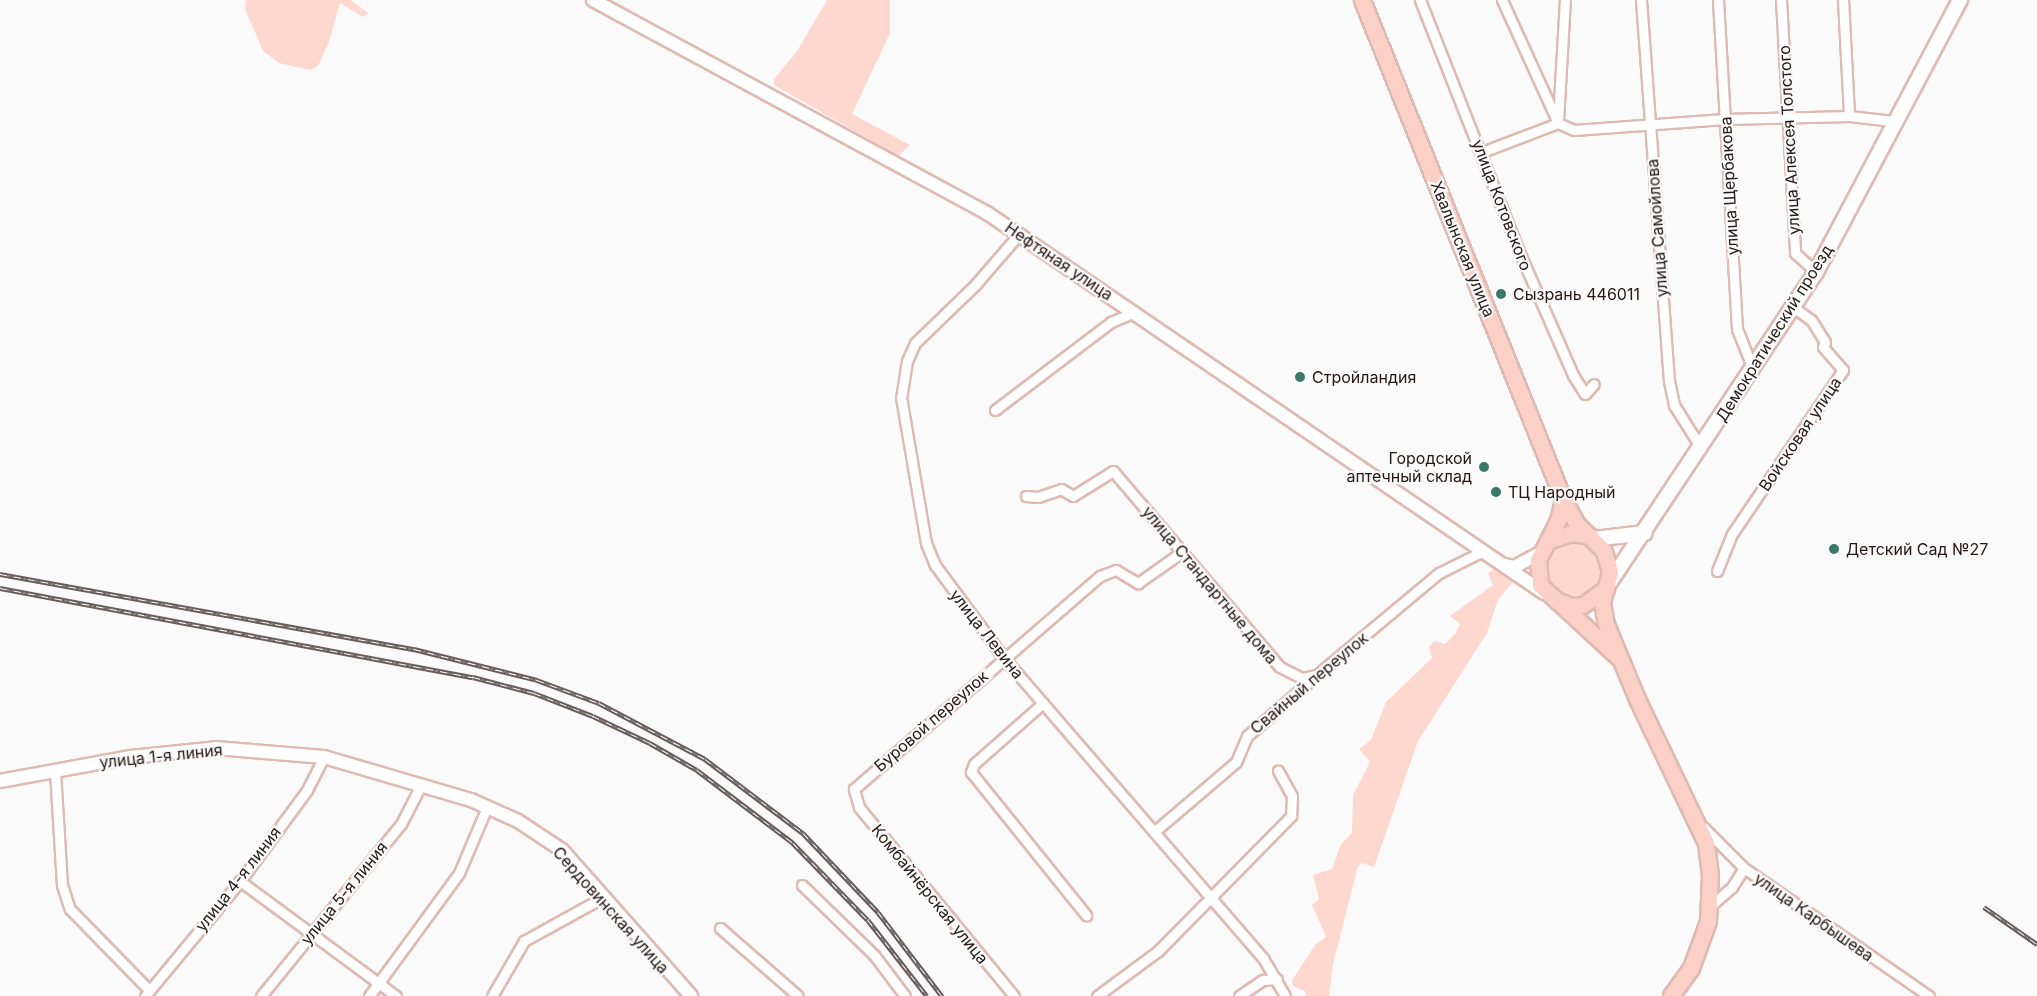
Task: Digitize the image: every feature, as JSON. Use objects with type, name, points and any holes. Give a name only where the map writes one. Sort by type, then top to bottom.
[{"type":"main road","name":"Демократический проезд","points":[[1609,584],[1645,533],[1816,272],[1893,121],[1960,0]]},
{"type":"main road","name":"Хвалынская улица","points":[[1365,1],[1563,499],[1592,538]]},
{"type":"main road","points":[[1563,499],[1537,577],[1548,596],[1618,657]]},
{"type":"main road","points":[[1546,546],[1572,533],[1592,538],[1645,533]]},
{"type":"main road","points":[[1592,538],[1608,561],[1609,584],[1602,610],[1618,657],[1698,821],[1706,843],[1709,907],[1702,944],[1685,980],[1671,996]]},
{"type":"main road","points":[[1548,596],[1571,606],[1583,605],[1609,584]]},
{"type":"street","name":"Нефтяная улица","points":[[593,0],[937,183],[1019,234],[1548,596]]},
{"type":"street","name":"улица Котовского","points":[[1420,0],[1573,375],[1585,394],[1594,384]]},
{"type":"street","points":[[1503,0],[1558,123],[1574,130],[1650,122],[1725,119],[1849,116],[1893,121]]},
{"type":"street","points":[[1558,123],[1565,0]]},
{"type":"street","name":"улица Самойлова","points":[[1641,0],[1669,381],[1674,405],[1701,448]]},
{"type":"street","name":"улица Щербакова","points":[[1718,0],[1737,329],[1753,370]]},
{"type":"street","name":"улица Алексея Толстого","points":[[1781,0],[1795,253],[1816,272]]},
{"type":"street","points":[[1843,0],[1849,116]]},
{"type":"street","points":[[1482,152],[1558,123]]},
{"type":"street","name":"улица Левина","points":[[1019,234],[975,285],[915,343],[901,397],[926,543],[935,565],[1003,657],[1155,831],[1277,979],[1285,993]]},
{"type":"street","name":"Войсковая улица","points":[[1717,571],[1732,534],[1843,370],[1823,347],[1825,342],[1811,320],[1793,307]]},
{"type":"street","points":[[995,410],[1111,322],[1135,312]]},
{"type":"street","name":"улица Стандартные дома","points":[[1026,496],[1038,497],[1061,489],[1073,496],[1113,471],[1287,673],[1302,678],[1318,674]]},
{"type":"street","points":[[1500,564],[1514,567],[1546,546]]},
{"type":"street","name":"Буровой переулок","points":[[854,789],[1003,657],[1100,576],[1116,570],[1138,583],[1182,552]]},
{"type":"street","name":"Свайный переулок","points":[[1155,831],[1236,762],[1247,736],[1318,674],[1439,573],[1481,552]]},
{"type":"street","points":[[1043,703],[974,764],[971,772],[1086,915]]},
{"type":"street","name":"улица 1-я линия","points":[[0,780],[131,757],[216,748],[324,757]]},
{"type":"street","name":"Сердовинская улица","points":[[324,757],[421,785],[487,807],[518,821],[562,850],[691,996]]},
{"type":"street","name":"улица 4-я линия","points":[[147,993],[240,881],[307,790],[324,757]]},
{"type":"street","points":[[55,771],[62,885],[70,909],[147,993]]},
{"type":"street","points":[[1097,996],[1158,951],[1291,816],[1292,796],[1278,771]]},
{"type":"street","name":"улица 5-я линия","points":[[261,996],[401,824],[421,785]]},
{"type":"street","name":"Комбайнёрская улица","points":[[854,789],[859,807],[1014,996]]},
{"type":"street","points":[[369,996],[459,873],[487,807]]},
{"type":"street","points":[[1698,821],[1744,868]]},
{"type":"street","name":"улица Карбышева","points":[[1709,907],[1732,887],[1744,868],[1929,996]]},
{"type":"street","points":[[240,881],[396,996]]},
{"type":"street","points":[[802,885],[874,955],[905,996]]},
{"type":"street","points":[[492,996],[524,941],[603,898]]},
{"type":"street","points":[[720,928],[798,996]]},
{"type":"street","points":[[1239,996],[1263,980],[1277,979]]},
{"type":"shaded area","points":[[246,0],[351,0],[368,13],[363,17],[340,3],[329,42],[318,66],[310,70],[279,63],[263,51],[245,9]]},
{"type":"shaded area","points":[[827,0],[890,0],[890,33],[852,114],[910,145],[898,156],[774,85],[774,79],[797,51]]},
{"type":"shaded area","points":[[1567,539],[1579,539],[1594,547],[1602,562],[1602,574],[1594,589],[1579,597],[1567,597],[1552,589],[1544,574],[1544,562],[1552,547]]},
{"type":"shaded area","points":[[1497,567],[1512,579],[1512,583],[1498,600],[1487,633],[1418,741],[1374,867],[1362,863],[1358,866],[1333,964],[1329,996],[1306,996],[1305,991],[1293,986],[1292,980],[1315,945],[1326,937],[1312,905],[1319,899],[1313,875],[1332,869],[1341,844],[1352,833],[1353,795],[1370,762],[1359,749],[1371,740],[1386,702],[1432,658],[1429,647],[1434,641],[1445,644],[1455,634],[1460,624],[1450,616],[1493,585],[1488,573]]},
{"type":"railway","points":[[0,574],[414,649],[537,680],[599,703],[705,759],[803,833],[878,912],[942,996]]},
{"type":"railway","points":[[0,588],[473,677],[534,693],[593,716],[650,743],[697,770],[793,843],[868,920],[927,996]]},
{"type":"railway","points":[[1984,907],[2037,944]]},
{"type":"place","name":"Сызрань 446011","points":[[1501,294]]},
{"type":"place","name":"Стройландия","points":[[1300,377]]},
{"type":"place","name":"Городской аптечный склад","points":[[1484,467]]},
{"type":"place","name":"ТЦ Народный","points":[[1496,492]]},
{"type":"place","name":"Детский Сад №27","points":[[1834,549]]}]
